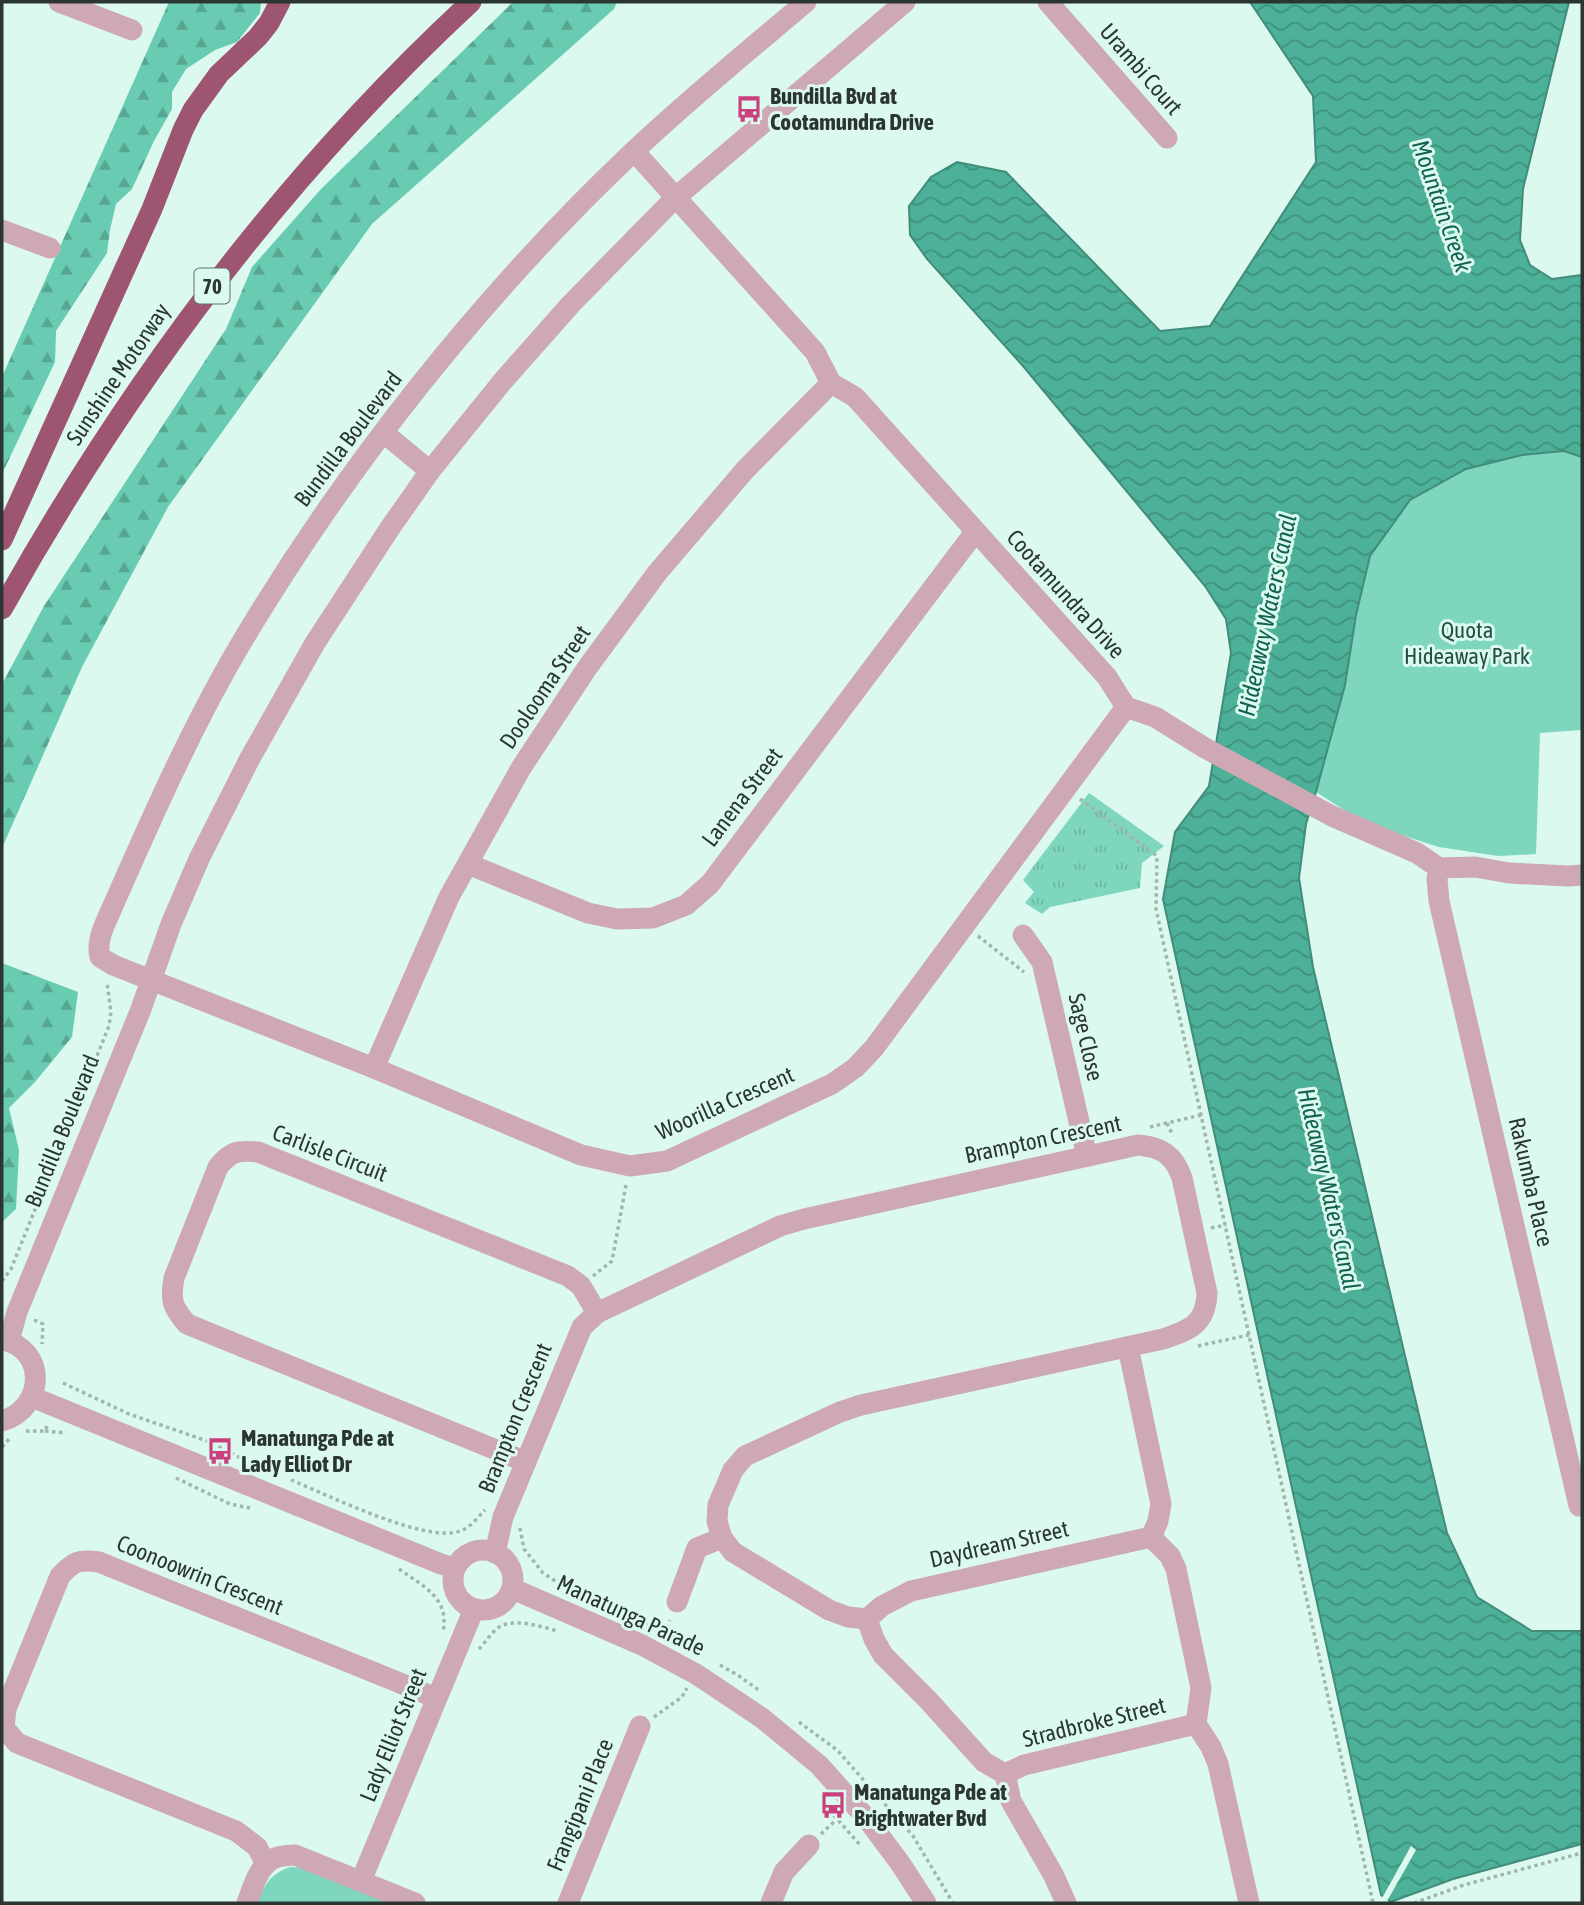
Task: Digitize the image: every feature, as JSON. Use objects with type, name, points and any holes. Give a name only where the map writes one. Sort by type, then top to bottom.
[{"type":"highway","points":[[2,540],[152,209],[183,130],[204,93],[231,61],[258,37],[280,2]]},
{"type":"highway","name":"Sunshine Motorway","points":[[2,608],[102,442],[216,281],[311,166],[387,84],[471,2]]},
{"type":"street","points":[[59,2],[132,30]]},
{"type":"street","name":"Bundilla Boulevard","points":[[151,981],[100,957],[98,951],[104,926],[171,776],[240,646],[313,531],[384,433],[467,327],[562,222],[634,151],[806,2]]},
{"type":"street","name":"Bundilla Boulevard","points":[[5,1341],[199,859],[249,760],[315,643],[363,569],[430,471],[502,382],[571,304],[675,198],[905,2]]},
{"type":"street","name":"Urambi Court","points":[[1048,2],[1167,138]]},
{"type":"street","name":"Cootamundra Drive","points":[[634,151],[815,352],[831,383],[855,397],[1107,677],[1126,707]]},
{"type":"street","points":[[2,230],[50,248]]},
{"type":"street","name":"Doolooma Street","points":[[374,1068],[449,897],[521,768],[587,668],[656,573],[746,470],[831,383]]},
{"type":"street","points":[[384,433],[430,471]]},
{"type":"street","name":"Lanena Street","points":[[467,864],[588,913],[617,919],[653,918],[686,905],[710,884],[975,532]]},
{"type":"street","points":[[1126,707],[1154,717],[1205,748],[1332,816],[1417,853],[1439,869],[1475,867],[1509,873],[1582,875]]},
{"type":"street","name":"Woorilla Crescent","points":[[151,981],[374,1068],[581,1155],[630,1166],[667,1161],[832,1084],[855,1068],[874,1048],[1126,707]]},
{"type":"street","name":"Rakumba Place","points":[[1439,869],[1439,901],[1579,1506]]},
{"type":"street","name":"Sage Close","points":[[1023,935],[1042,962],[1087,1156]]},
{"type":"street","name":"Brampton Crescent","points":[[495,1553],[503,1517],[582,1327],[597,1313],[780,1226],[804,1219],[1138,1145],[1165,1152],[1177,1164],[1207,1293],[1207,1304],[1202,1318],[1187,1331],[1163,1339],[861,1405],[840,1412],[746,1456],[733,1470],[718,1505],[717,1521],[722,1538]]},
{"type":"street","name":"Carlisle Circuit","points":[[526,1462],[187,1324],[174,1310],[171,1294],[174,1278],[219,1167],[228,1156],[242,1150],[258,1152],[568,1276],[581,1286]]},
{"type":"street","points":[[581,1286],[597,1313]]},
{"type":"street","points":[[5,1341],[21,1349],[30,1359],[35,1372],[36,1387],[32,1397],[24,1409],[12,1418],[11,1430]]},
{"type":"street","points":[[1128,1347],[1161,1504],[1151,1537],[1170,1556],[1176,1570],[1201,1688],[1196,1724],[1211,1746],[1218,1764],[1249,1903]]},
{"type":"street","points":[[32,1397],[455,1568]]},
{"type":"street","name":"Daydream Street","points":[[867,1619],[882,1606],[911,1591],[1151,1537]]},
{"type":"street","points":[[677,1602],[697,1548],[722,1538],[733,1552],[829,1610],[848,1617],[867,1619],[883,1655],[984,1762],[1005,1774],[1011,1801],[1054,1876],[1066,1903]]},
{"type":"street","points":[[479,1550],[495,1553],[512,1569],[513,1588],[502,1605],[484,1611],[474,1609],[457,1597],[453,1578],[455,1568],[469,1553],[479,1550]]},
{"type":"street","name":"Coonoowrin Crescent","points":[[266,1864],[257,1847],[236,1832],[17,1743],[3,1729],[6,1709],[60,1576],[71,1565],[83,1560],[99,1562],[436,1698]]},
{"type":"street","name":"Manatunga Parade","points":[[513,1588],[642,1645],[696,1674],[772,1726],[820,1765],[868,1820],[926,1903]]},
{"type":"street","name":"Lady Elliot Street","points":[[361,1881],[474,1609]]},
{"type":"street","name":"Stradbroke Street","points":[[1005,1774],[1024,1765],[1196,1724]]},
{"type":"street","name":"Frangipani Place","points":[[568,1903],[640,1726]]},
{"type":"street","points":[[771,1903],[784,1872],[809,1845]]},
{"type":"street","points":[[247,1903],[257,1876],[266,1864],[275,1858],[295,1855],[415,1903]]},
{"type":"path","points":[[1066,789],[1157,856],[1156,909],[1373,1903]]},
{"type":"path","points":[[2,1281],[10,1269],[109,1026],[111,1012],[108,978]]},
{"type":"path","points":[[581,1286],[612,1261],[630,1166]]},
{"type":"path","points":[[1190,1348],[1250,1335]]},
{"type":"path","points":[[45,1431],[47,1425]]},
{"type":"path","points":[[2,1447],[11,1430],[63,1432],[74,1436]]},
{"type":"path","points":[[167,1474],[230,1504],[251,1508]]},
{"type":"path","points":[[391,1565],[439,1600],[444,1611],[442,1635]]},
{"type":"path","points":[[640,1726],[682,1697],[696,1674]]},
{"type":"path","points":[[809,1845],[853,1803]]},
{"type":"path","points":[[1414,1903],[1464,1885],[1582,1853]]},
{"type":"green space","points":[[169,2],[261,2],[260,13],[237,42],[215,50],[186,69],[172,92],[172,109],[132,189],[116,204],[107,253],[56,331],[55,362],[2,474],[2,377]]},
{"type":"green space","points":[[513,2],[617,2],[614,9],[372,224],[168,507],[82,667],[2,848],[2,684],[44,606],[226,329],[252,267],[321,189]]},
{"type":"green space","name":"Quota Hideaway Park","points":[[1564,451],[1582,457],[1582,730],[1540,733],[1536,854],[1498,856],[1439,847],[1392,832],[1344,810],[1316,792],[1345,685],[1356,615],[1370,556],[1410,500],[1466,469],[1521,455]]},
{"type":"green space","points":[[1089,793],[1164,846],[1142,863],[1140,888],[1050,907],[1042,914],[1025,903],[1034,892],[1023,880]]},
{"type":"green space","points":[[2,963],[78,992],[72,1037],[35,1082],[9,1108],[19,1150],[16,1209],[2,1222]]},
{"type":"green space","points":[[290,1867],[305,1868],[390,1903],[257,1903],[269,1880]]},
{"type":"water","points":[[1250,2],[1569,2],[1523,189],[1520,240],[1530,265],[1552,279],[1582,275],[1582,457],[1564,451],[1522,455],[1466,469],[1410,500],[1370,556],[1356,615],[1345,685],[1306,824],[1299,878],[1313,967],[1447,1533],[1477,1597],[1532,1631],[1582,1631],[1582,1844],[1453,1879],[1391,1902],[1381,1895],[1163,899],[1175,832],[1209,786],[1231,653],[1226,619],[1205,586],[1023,366],[927,259],[910,235],[909,206],[931,177],[957,162],[1006,172],[1160,331],[1210,326],[1316,162],[1313,96]]},
{"type":"pier","points":[[1411,1846],[1416,1850],[1386,1903],[1381,1900]]},
{"type":"place","name":"Bundilla Bvd at Cootamundra Drive","points":[[749,109]]},
{"type":"place","name":"Manatunga Pde at Lady Elliot Dr","points":[[220,1451]]},
{"type":"place","name":"Manatunga Pde at Brightwater Bvd","points":[[833,1805]]},
{"type":"water label","name":"Mountain Creek","points":[[1442,206]]},
{"type":"water label","name":"Hideaway Waters Canal","points":[[1267,615]]},
{"type":"water label","name":"Hideaway Waters Canal","points":[[1329,1189]]}]
